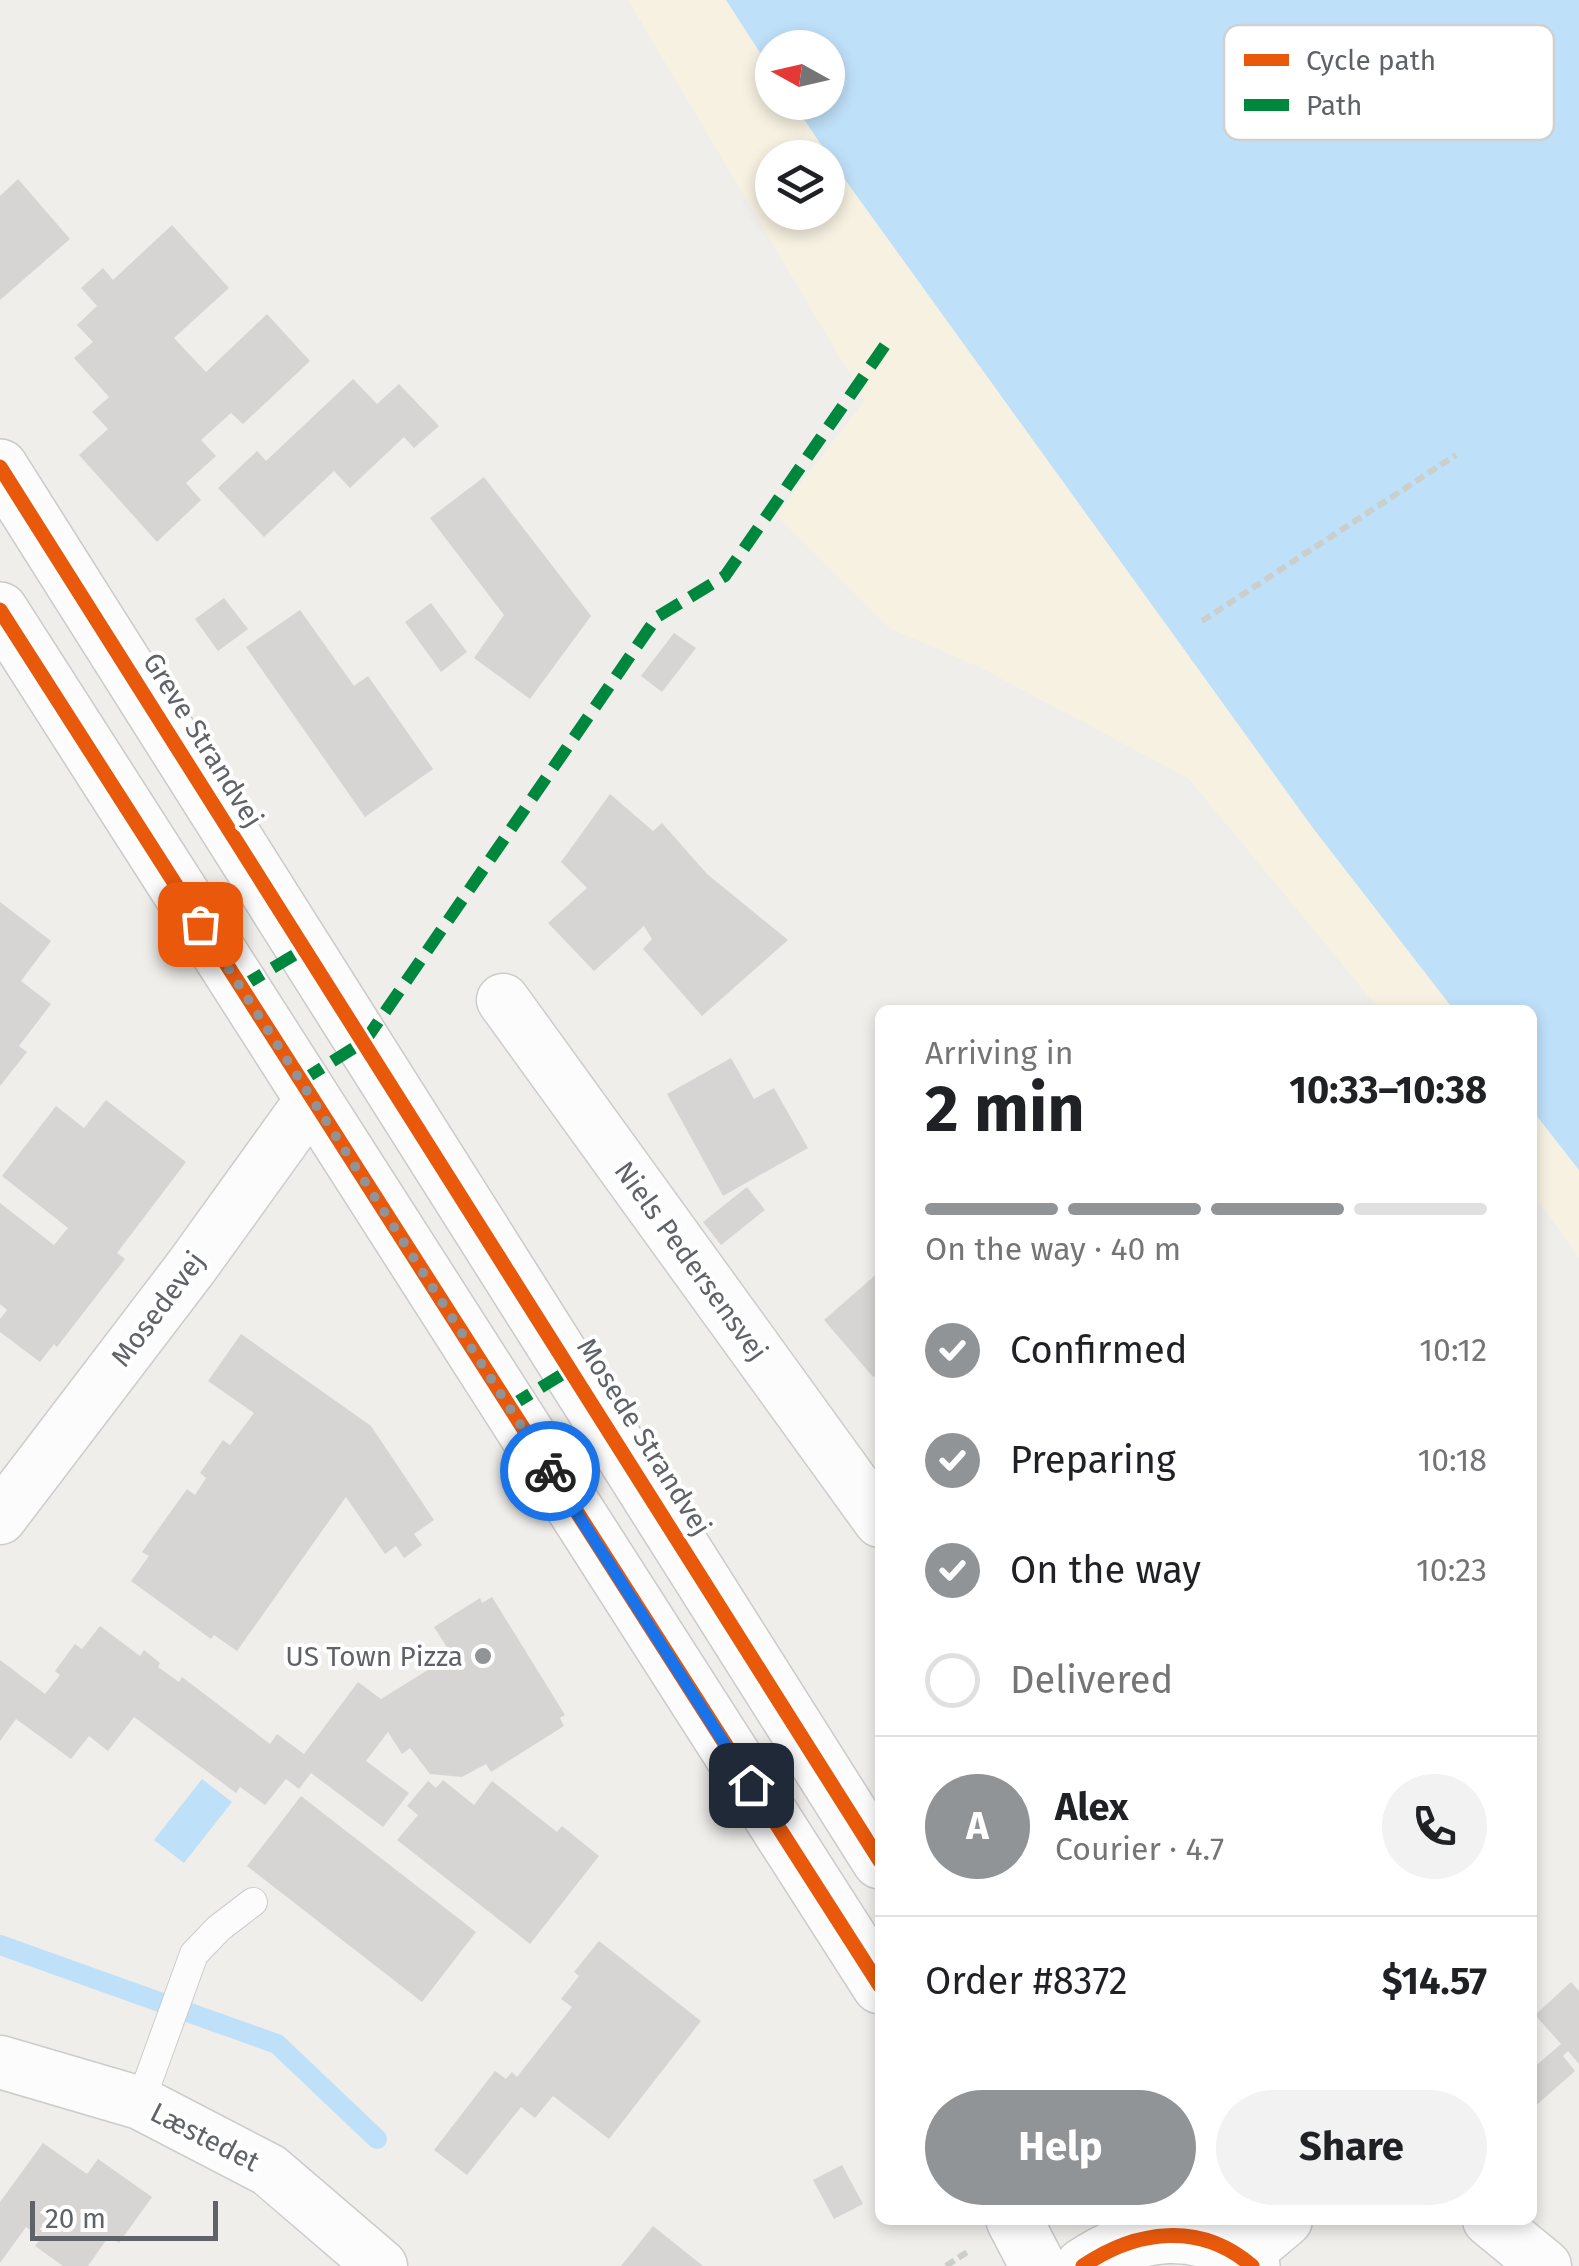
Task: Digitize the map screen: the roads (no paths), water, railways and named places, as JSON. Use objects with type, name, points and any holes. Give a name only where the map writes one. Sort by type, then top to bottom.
[{"type":"main road","name":"Greve Strandvej","points":[[0,467],[365,1040]]},
{"type":"main road","points":[[0,610],[875,1978]]},
{"type":"main road","name":"Mosede Strandvej","points":[[365,1040],[875,1853]]},
{"type":"main road","points":[[1017,2225],[1038,2266]]},
{"type":"main road","points":[[1083,2266],[1140,2228],[1212,2242],[1247,2262]]},
{"type":"street","name":"Niels Pedersensvej","points":[[503,1000],[875,1514]]},
{"type":"street","name":"Mosedevej","points":[[0,1516],[192,1266],[312,1098]]},
{"type":"street","name":"Læstedet","points":[[0,2062],[140,2103],[268,2170],[380,2266]]},
{"type":"street","points":[[1247,2262],[1281,2225]]},
{"type":"street","points":[[1495,2225],[1546,2266]]},
{"type":"lane","points":[[140,2103],[194,1954],[219,1928],[254,1902]]},
{"type":"water","points":[[726,0],[1579,0],[1579,1170],[1537,1116],[1537,1005],[1450,1005],[1313,828],[845,180],[845,140],[818,140],[804,120],[845,120],[845,30],[755,30],[755,45]]},
{"type":"water","points":[[202,1779],[232,1802],[184,1863],[154,1840]]},
{"type":"waterway","points":[[0,1945],[277,2044],[377,2139]]},
{"type":"place","name":"US Town Pizza","points":[[483,1656]]}]
